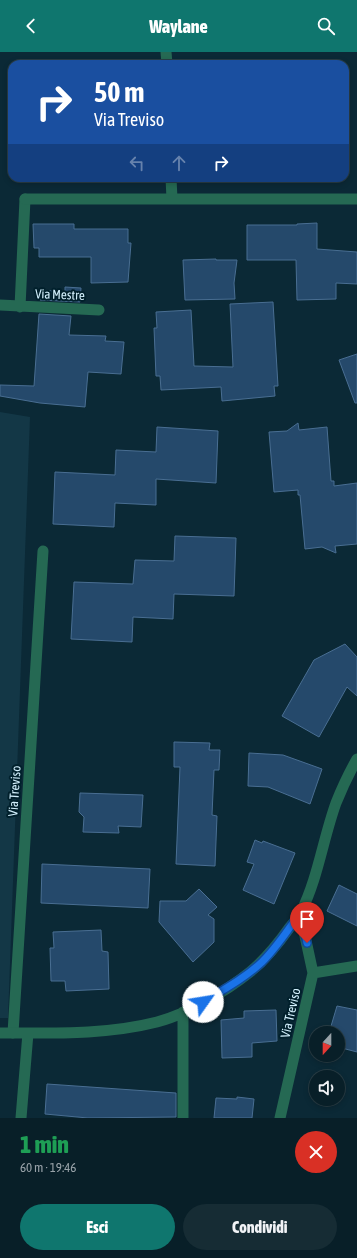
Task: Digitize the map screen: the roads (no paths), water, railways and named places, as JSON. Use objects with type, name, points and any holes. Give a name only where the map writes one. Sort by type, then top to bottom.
[{"type":"street","points":[[171,182],[172,199]]},
{"type":"street","name":"Via Mestre","points":[[20,307],[25,199],[357,199]]},
{"type":"street","name":"Via Mestre","points":[[0,305],[99,310]]},
{"type":"street","name":"Via Treviso","points":[[13,1033],[43,551]]},
{"type":"street","points":[[0,1033],[109,1030],[158,1022],[203,1002],[240,979],[262,962],[278,944],[300,913],[311,886],[336,804],[345,781],[357,759]]},
{"type":"street","name":"Via Treviso","points":[[280,1118],[313,973],[300,913]]},
{"type":"street","points":[[313,973],[357,966]]},
{"type":"street","points":[[183,1012],[183,1118]]},
{"type":"street","points":[[21,1118],[28,1033]]}]
